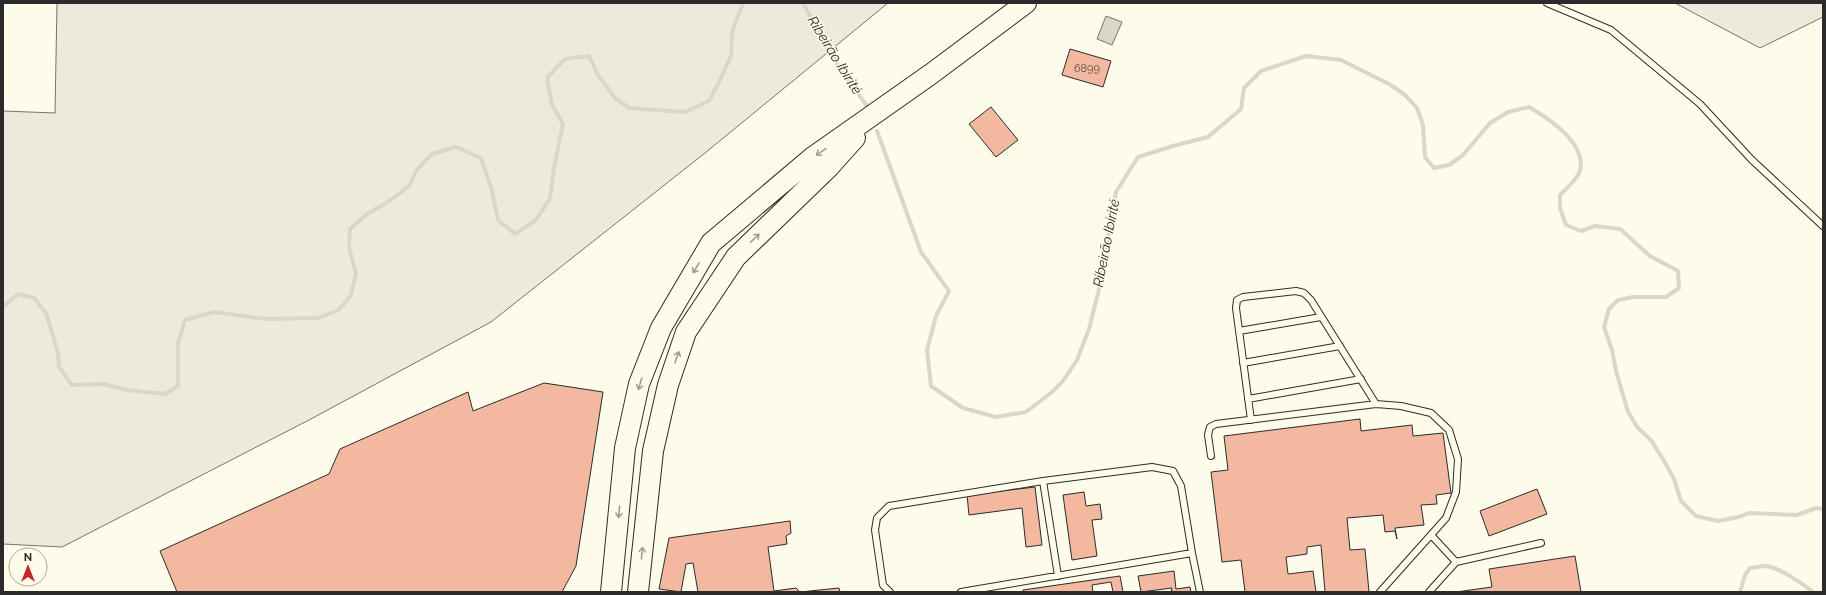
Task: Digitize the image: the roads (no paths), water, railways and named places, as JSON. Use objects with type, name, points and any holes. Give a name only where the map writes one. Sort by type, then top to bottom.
[{"type":"main road","points":[[611,592],[625,448],[639,384],[661,328],[711,243],[813,157],[876,114],[1026,3]]},
{"type":"main road","points":[[638,592],[653,451],[668,385],[686,332],[736,257],[829,167],[876,114]]},
{"type":"main road","points":[[711,243],[736,257]]},
{"type":"lane","points":[[1547,3],[1611,30],[1700,104],[1752,160],[1823,226]]},
{"type":"lane","points":[[1251,420],[1236,308],[1237,300],[1243,297],[1296,291],[1304,294],[1310,300],[1376,404]]},
{"type":"lane","points":[[1239,331],[1321,317]]},
{"type":"lane","points":[[1243,363],[1340,346]]},
{"type":"lane","points":[[1248,399],[1361,379]]},
{"type":"lane","points":[[1211,456],[1208,435],[1210,427],[1216,424],[1376,404],[1401,406],[1431,413],[1449,430],[1458,460],[1456,492],[1446,518],[1380,592]]},
{"type":"lane","points":[[890,592],[884,585],[875,530],[877,518],[888,506],[1044,481],[1152,467],[1173,471],[1181,486],[1200,592]]},
{"type":"lane","points":[[1044,481],[1058,576]]},
{"type":"lane","points":[[1431,535],[1456,562]]},
{"type":"lane","points":[[1429,592],[1456,562],[1540,543]]},
{"type":"lane","points":[[959,592],[1192,553]]},
{"type":"waterway","name":"Ribeirão Ibirité","points":[[3,307],[18,294],[34,298],[46,313],[58,353],[59,367],[72,385],[103,384],[127,390],[165,394],[178,386],[178,343],[185,320],[214,312],[266,319],[318,318],[339,310],[351,295],[356,273],[349,248],[350,229],[367,214],[391,200],[410,185],[416,171],[432,154],[456,147],[481,158],[491,187],[498,220],[515,234],[536,220],[550,198],[554,168],[563,124],[552,105],[547,78],[565,59],[589,56],[598,75],[615,98],[629,108],[685,112],[709,101],[731,56],[732,32],[743,3]]},
{"type":"waterway","name":"Ribeirão Ibirité","points":[[803,3],[840,69],[867,106]]},
{"type":"waterway","name":"Ribeirão Ibirité","points":[[877,131],[921,252],[949,291],[936,316],[927,350],[931,386],[963,408],[996,417],[1026,412],[1052,392],[1063,381],[1077,360],[1089,329],[1099,289],[1116,192],[1138,157],[1208,137],[1241,109],[1244,88],[1261,71],[1306,56],[1341,60],[1391,85],[1405,95],[1417,108],[1423,125],[1425,157],[1434,168],[1449,165],[1463,155],[1490,123],[1508,112],[1529,107],[1562,130],[1570,138],[1580,155],[1581,165],[1579,173],[1574,181],[1560,195],[1560,208],[1566,225],[1581,231],[1595,226],[1620,229],[1650,256],[1678,271],[1679,288],[1666,297],[1633,297],[1618,300],[1609,309],[1604,327],[1612,350],[1616,371],[1628,412],[1638,428],[1651,440],[1664,461],[1674,479],[1681,501],[1696,516],[1718,521],[1739,517],[1749,513],[1797,515],[1816,508],[1823,509]]},
{"type":"waterway","name":"Ribeirão Ibirité","points":[[1740,592],[1745,575],[1750,568],[1766,566],[1772,567],[1797,580],[1813,592]]}]
